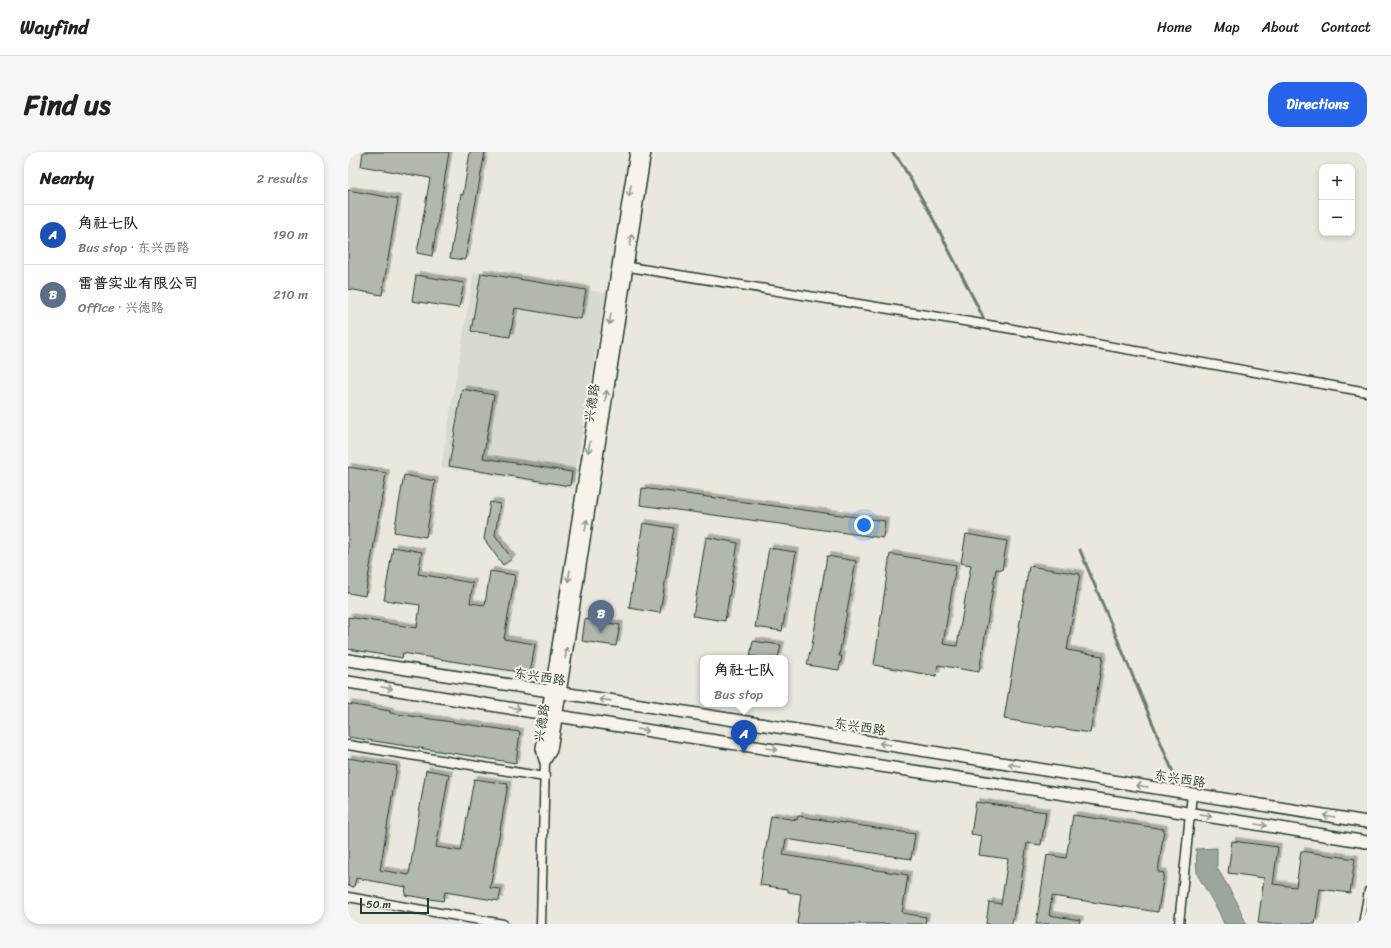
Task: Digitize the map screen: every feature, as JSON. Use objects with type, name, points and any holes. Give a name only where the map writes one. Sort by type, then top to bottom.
[{"type":"main road","name":"兴德路","points":[[545,760],[542,748],[552,714],[622,266],[636,152]]},
{"type":"main road","name":"兴德路","points":[[622,266],[645,152]]},
{"type":"main road","name":"东兴西路","points":[[348,660],[1367,822]]},
{"type":"main road","points":[[348,682],[657,732],[1190,813],[1367,842]]},
{"type":"street","points":[[622,266],[1007,328],[1367,392]]},
{"type":"street","points":[[348,745],[544,777]]},
{"type":"street","points":[[542,924],[545,760]]},
{"type":"street","points":[[1179,924],[1192,794]]},
{"type":"street","points":[[348,898],[504,924]]},
{"type":"lane","points":[[1361,924],[1367,890]]},
{"type":"shaded area","points":[[474,272],[606,293],[573,489],[441,467]]},
{"type":"shaded area","points":[[1217,848],[1217,868],[1237,902],[1246,924],[1224,924],[1219,912],[1197,874],[1196,849]]},
{"type":"building","points":[[363,152],[449,152],[432,256],[417,253],[430,178],[361,166]]},
{"type":"building","points":[[470,152],[485,152],[465,260],[450,258]]},
{"type":"building","points":[[348,190],[398,199],[382,295],[348,289]]},
{"type":"building","points":[[481,273],[586,290],[581,319],[515,308],[510,337],[471,331]]},
{"type":"building","points":[[416,275],[464,283],[459,308],[412,301]]},
{"type":"building","points":[[462,389],[494,395],[483,458],[572,472],[570,486],[449,466]]},
{"type":"building","points":[[348,467],[386,473],[365,596],[348,593]]},
{"type":"building","points":[[404,475],[435,481],[426,537],[394,532]]},
{"type":"building","points":[[642,488],[885,521],[883,538],[640,505]]},
{"type":"building","points":[[490,502],[500,504],[495,535],[512,559],[503,565],[484,539]]},
{"type":"building","points":[[643,523],[674,528],[660,613],[629,608]]},
{"type":"building","points":[[966,534],[1007,541],[1002,570],[996,569],[979,672],[938,665],[936,676],[874,665],[890,554],[956,565],[943,644],[957,646],[971,565],[961,563]]},
{"type":"building","points":[[706,537],[738,543],[725,621],[693,616]]},
{"type":"building","points":[[393,547],[422,552],[418,574],[473,583],[470,603],[485,605],[490,571],[515,575],[504,639],[535,644],[530,674],[403,653],[402,658],[348,649],[348,617],[417,628],[420,605],[384,600]]},
{"type":"building","points":[[769,548],[796,552],[782,631],[755,627]]},
{"type":"building","points":[[827,556],[856,561],[839,656],[842,656],[839,670],[807,665],[811,651]]},
{"type":"building","points":[[1029,566],[1080,574],[1067,650],[1103,656],[1090,733],[1004,719]]},
{"type":"building","points":[[585,619],[620,625],[616,646],[582,641]]},
{"type":"building","points":[[753,641],[781,645],[779,655],[750,655]]},
{"type":"building","points":[[348,704],[390,711],[390,713],[520,732],[516,763],[348,737]]},
{"type":"building","points":[[348,758],[397,766],[380,870],[409,875],[426,770],[449,774],[436,847],[461,851],[474,779],[508,784],[490,888],[501,889],[499,901],[445,892],[443,901],[405,895],[406,887],[356,878],[354,887],[348,886]]},
{"type":"building","points":[[976,802],[1046,812],[1041,845],[1027,843],[1018,901],[1016,901],[1012,924],[986,924],[989,902],[1001,904],[1008,859],[979,855],[982,836],[971,834]]},
{"type":"building","points":[[1073,815],[1164,829],[1158,872],[1164,873],[1158,912],[1052,896],[1049,915],[1080,920],[1079,924],[1036,924],[1047,855],[1066,858]]},
{"type":"building","points":[[771,816],[797,820],[798,816],[915,834],[911,859],[786,839],[783,855],[908,875],[902,913],[926,917],[925,924],[797,924],[801,894],[788,892],[788,889],[760,885]]},
{"type":"building","points":[[1232,841],[1278,847],[1273,884],[1296,887],[1301,851],[1355,859],[1350,893],[1320,889],[1315,924],[1258,923],[1264,878],[1228,873]]},
{"type":"waterway","points":[[892,152],[900,161],[929,211],[983,317]]},
{"type":"waterway","points":[[1080,550],[1178,784]]},
{"type":"place","name":"雷普实业有限公司","points":[[601,633]]},
{"type":"place","name":"角社七队","points":[[744,753]]}]
